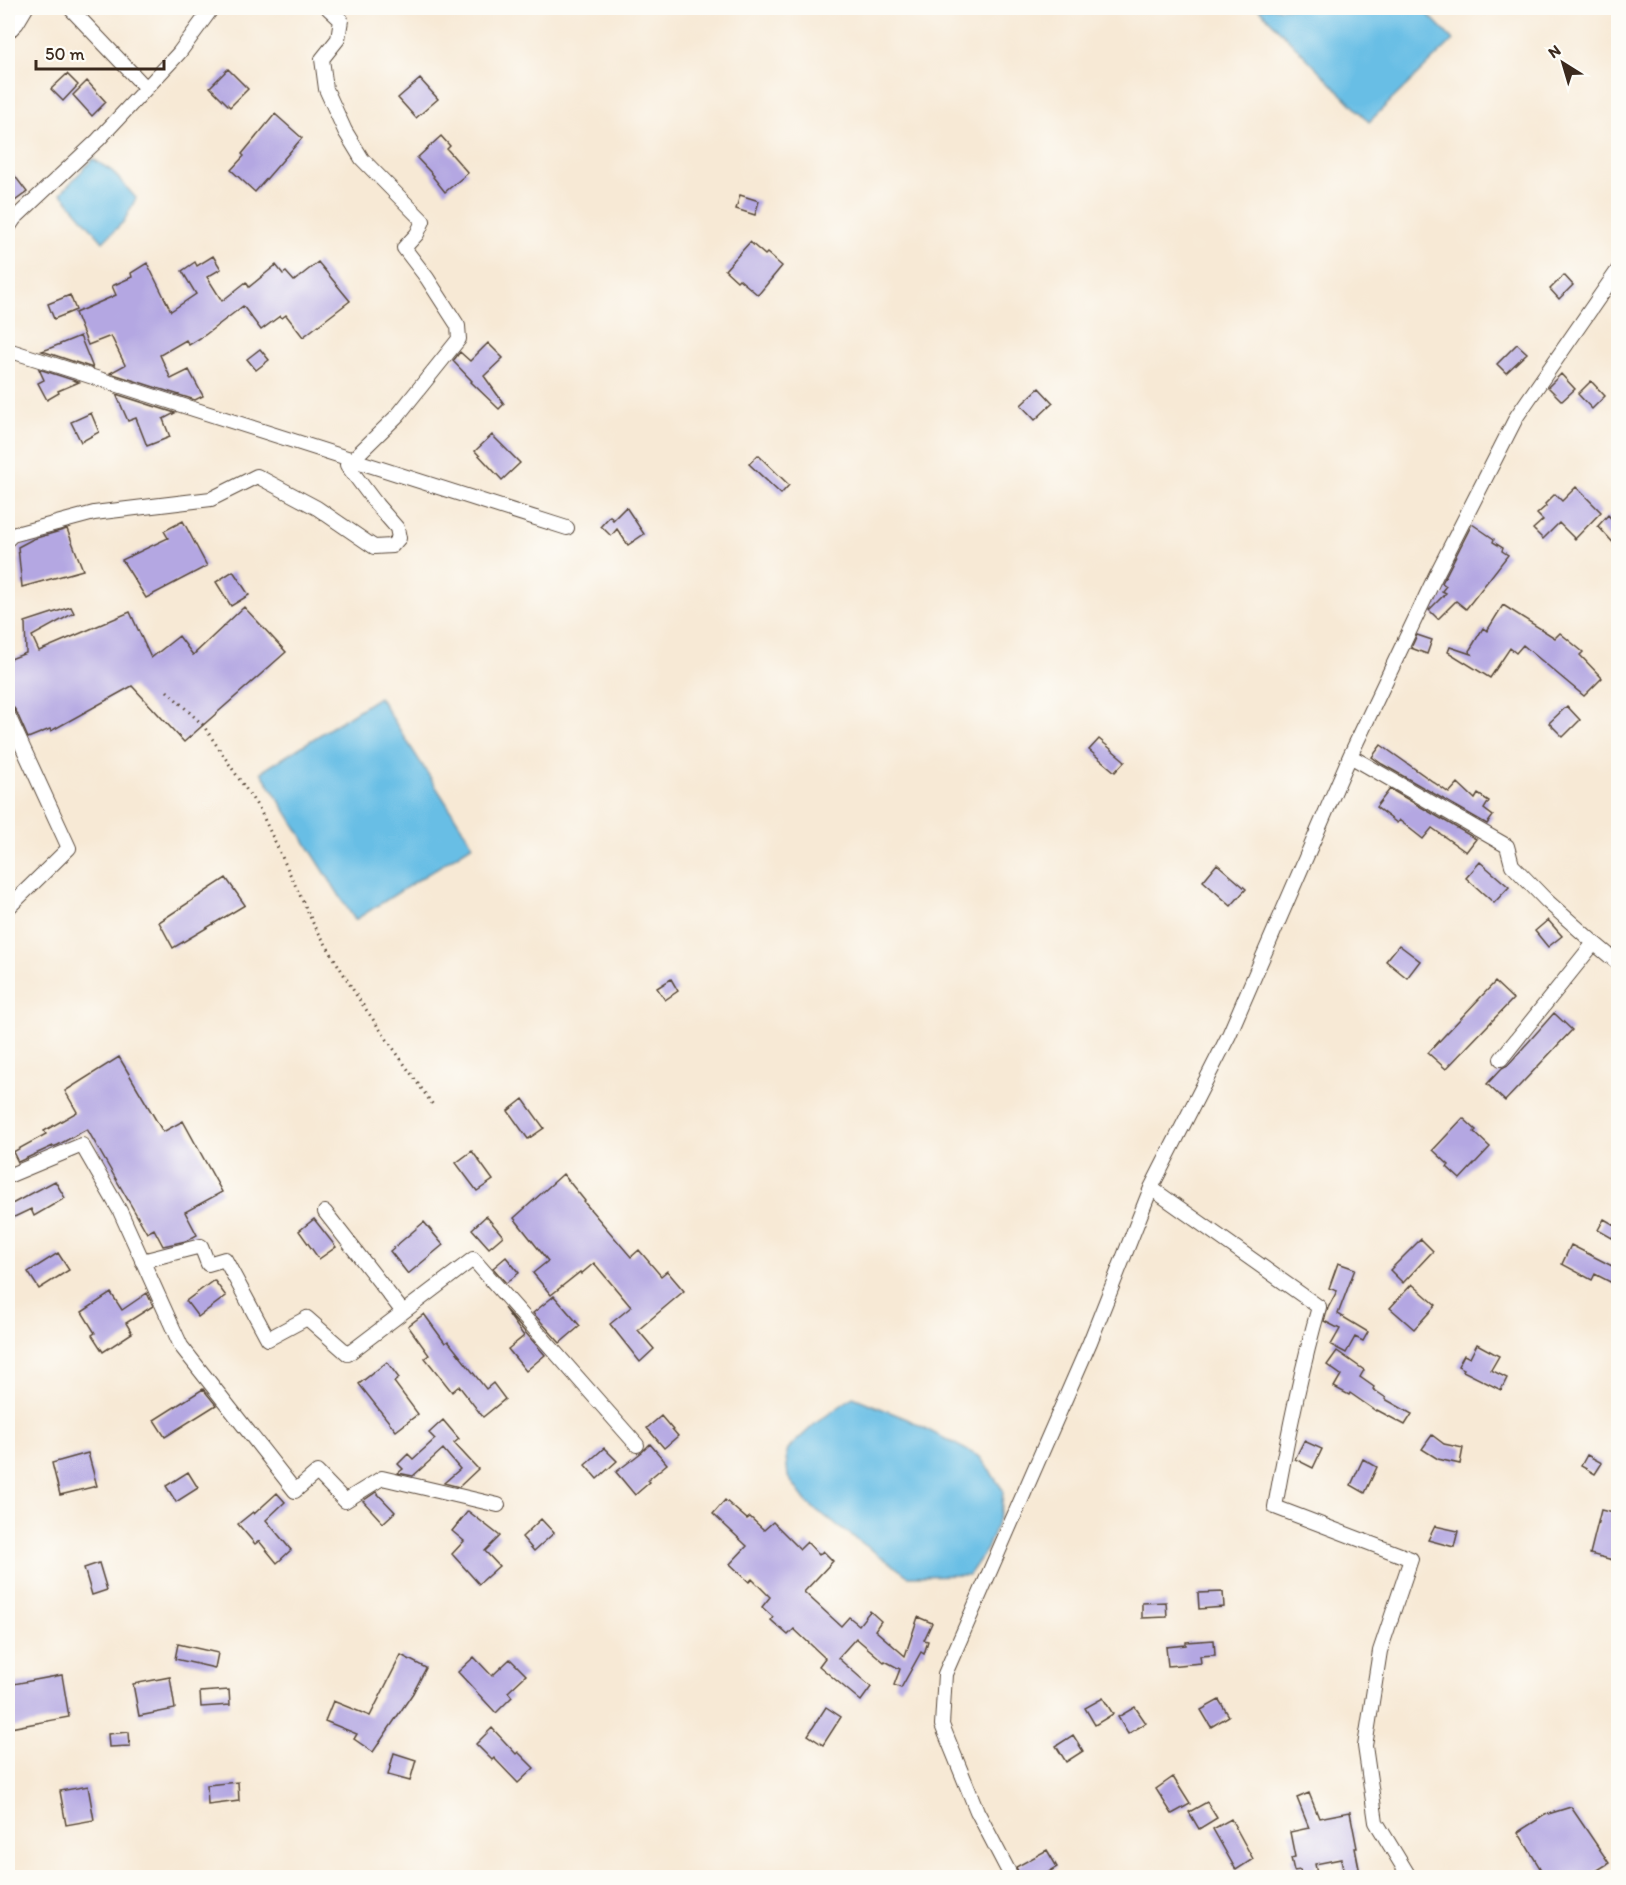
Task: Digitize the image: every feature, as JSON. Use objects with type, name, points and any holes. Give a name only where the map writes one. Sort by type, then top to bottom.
[{"type":"street","points":[[8,32],[26,8]]},
{"type":"street","points":[[70,8],[147,88]]},
{"type":"street","points":[[8,228],[98,140],[147,88],[179,53],[212,8]]},
{"type":"street","points":[[8,539],[94,513],[211,499],[257,476],[317,508],[375,547],[392,546],[399,538],[397,528],[347,465],[398,416],[434,372],[459,339],[458,326],[427,278],[404,248],[417,234],[423,221],[362,159],[345,131],[326,89],[322,59],[338,39],[342,20],[328,8]]},
{"type":"street","points":[[1012,1878],[977,1811],[942,1725],[945,1674],[1090,1342],[1151,1188],[1229,1035],[1350,756],[1435,577],[1517,416],[1618,270]]},
{"type":"street","points":[[8,350],[567,528]]},
{"type":"street","points":[[8,715],[69,848],[8,908]]},
{"type":"street","points":[[1350,756],[1507,846],[1512,865],[1547,901],[1618,963]]},
{"type":"street","points":[[1501,1059],[1594,943]]},
{"type":"street","points":[[8,1176],[82,1145],[120,1211],[181,1346],[295,1491],[317,1472],[345,1501],[381,1478],[498,1505]]},
{"type":"street","points":[[1151,1188],[1319,1307],[1303,1362],[1275,1507],[1411,1558],[1380,1651],[1365,1746],[1376,1822],[1410,1878]]},
{"type":"street","points":[[325,1212],[403,1312]]},
{"type":"street","points":[[142,1261],[201,1246],[208,1264],[225,1259],[268,1339],[307,1318],[348,1354],[473,1259],[637,1445]]},
{"type":"path","points":[[167,691],[203,725],[260,810],[313,923],[358,998],[433,1106]]},
{"type":"water","points":[[1258,8],[1422,8],[1453,40],[1369,122]]},
{"type":"water","points":[[93,159],[112,171],[136,198],[124,221],[103,242],[61,193]]},
{"type":"water","points":[[379,697],[473,845],[355,920],[261,772]]},
{"type":"water","points":[[853,1397],[907,1419],[980,1457],[1003,1490],[1002,1506],[987,1549],[969,1575],[908,1576],[808,1504],[788,1477],[786,1456],[788,1449],[816,1423]]},
{"type":"building","points":[[228,69],[248,89],[230,107],[210,87]]},
{"type":"building","points":[[67,74],[78,85],[63,101],[51,89]]},
{"type":"building","points":[[420,79],[438,99],[416,118],[398,98]]},
{"type":"building","points":[[87,81],[106,102],[92,116],[73,95]]},
{"type":"building","points":[[275,114],[302,138],[255,192],[231,170]]},
{"type":"building","points":[[441,136],[450,146],[447,149],[468,173],[445,192],[417,158]]},
{"type":"building","points":[[8,167],[27,192],[8,206]]},
{"type":"building","points":[[740,195],[759,201],[755,215],[736,209]]},
{"type":"building","points":[[750,242],[782,266],[758,295],[725,270]]},
{"type":"building","points":[[213,256],[221,269],[207,277],[222,301],[246,282],[249,287],[276,265],[283,274],[286,272],[294,281],[318,262],[350,301],[303,337],[286,315],[282,318],[280,316],[261,330],[243,306],[189,345],[186,340],[160,355],[171,379],[189,370],[203,396],[195,400],[110,373],[125,365],[111,336],[88,345],[75,313],[116,295],[112,286],[132,277],[131,273],[147,263],[171,311],[196,294],[182,271],[195,262],[197,266]]},
{"type":"building","points":[[1564,275],[1573,285],[1559,299],[1550,289]]},
{"type":"building","points":[[70,295],[76,310],[54,319],[48,304]]},
{"type":"building","points":[[80,336],[93,368],[42,351],[48,349]]},
{"type":"building","points":[[488,343],[503,358],[484,376],[504,404],[499,409],[453,361],[460,352],[470,361]]},
{"type":"building","points":[[1517,344],[1527,353],[1506,373],[1497,364]]},
{"type":"building","points":[[260,349],[269,360],[256,370],[247,359]]},
{"type":"building","points":[[39,369],[79,382],[58,391],[59,393],[47,400],[38,383],[44,380]]},
{"type":"building","points":[[1561,374],[1575,389],[1562,401],[1548,387]]},
{"type":"building","points":[[1591,381],[1605,396],[1592,409],[1578,394]]},
{"type":"building","points":[[1039,388],[1053,403],[1035,420],[1021,405]]},
{"type":"building","points":[[116,394],[175,413],[163,419],[170,437],[147,446],[136,418],[128,421]]},
{"type":"building","points":[[91,413],[99,432],[81,442],[71,422]]},
{"type":"building","points":[[492,435],[520,463],[502,480],[475,451]]},
{"type":"building","points":[[758,455],[789,485],[781,494],[749,464]]},
{"type":"building","points":[[1576,487],[1601,512],[1575,539],[1559,523],[1543,539],[1533,529],[1543,520],[1537,514],[1555,494],[1562,501]]},
{"type":"building","points":[[626,507],[644,534],[628,545],[617,529],[611,536],[601,526],[610,516],[613,520]]},
{"type":"building","points":[[1608,515],[1618,526],[1618,548],[1598,526]]},
{"type":"building","points":[[183,521],[207,566],[146,598],[122,560],[168,538],[164,531]]},
{"type":"building","points":[[1472,524],[1494,539],[1493,542],[1503,548],[1502,551],[1508,555],[1466,609],[1456,601],[1438,619],[1429,610],[1446,593],[1442,591],[1446,586],[1442,583]]},
{"type":"building","points":[[67,529],[83,570],[22,587],[18,547],[33,539]]},
{"type":"building","points":[[233,571],[249,595],[231,606],[216,582]]},
{"type":"building","points":[[1503,605],[1555,638],[1560,633],[1583,652],[1580,655],[1602,678],[1584,696],[1523,645],[1516,653],[1510,648],[1490,678],[1448,652],[1450,647],[1471,654],[1469,651],[1483,628],[1487,631]]},
{"type":"building","points":[[71,607],[74,613],[32,636],[39,651],[130,612],[151,658],[179,636],[193,655],[244,607],[286,652],[184,742],[132,686],[51,731],[50,729],[28,738],[16,711],[13,707],[8,706],[8,660],[26,653],[25,622]]},
{"type":"building","points":[[1417,635],[1432,640],[1427,654],[1411,648]]},
{"type":"building","points":[[1567,706],[1580,720],[1563,737],[1549,723]]},
{"type":"building","points":[[1099,739],[1125,761],[1115,772],[1089,750]]},
{"type":"building","points":[[1381,745],[1449,793],[1458,783],[1475,799],[1478,794],[1489,801],[1484,809],[1493,816],[1487,824],[1382,764],[1372,757]]},
{"type":"building","points":[[1390,789],[1476,839],[1466,852],[1432,828],[1423,839],[1399,820],[1397,823],[1376,807]]},
{"type":"building","points":[[1480,862],[1509,887],[1494,903],[1466,878]]},
{"type":"building","points":[[1217,864],[1246,889],[1231,906],[1203,881]]},
{"type":"building","points":[[226,878],[245,905],[173,948],[159,922]]},
{"type":"building","points":[[1548,920],[1562,936],[1548,947],[1535,931]]},
{"type":"building","points":[[1399,945],[1420,961],[1407,978],[1386,961]]},
{"type":"building","points":[[671,979],[678,991],[665,1000],[657,988]]},
{"type":"building","points":[[1495,982],[1513,999],[1446,1069],[1428,1053]]},
{"type":"building","points":[[1554,1013],[1572,1030],[1505,1101],[1487,1084],[1502,1068],[1508,1065]]},
{"type":"building","points":[[119,1057],[163,1132],[183,1121],[222,1192],[185,1212],[197,1235],[186,1241],[163,1246],[154,1229],[147,1233],[87,1129],[58,1145],[18,1162],[13,1152],[46,1134],[44,1131],[77,1112],[65,1091]]},
{"type":"building","points":[[523,1099],[544,1128],[528,1139],[508,1111]]},
{"type":"building","points":[[1463,1118],[1490,1147],[1460,1179],[1433,1150]]},
{"type":"building","points":[[472,1151],[493,1180],[477,1191],[456,1163]]},
{"type":"building","points":[[563,1174],[631,1257],[639,1250],[661,1276],[667,1271],[684,1291],[638,1330],[654,1349],[640,1362],[610,1324],[631,1307],[594,1263],[551,1295],[533,1273],[548,1261],[514,1218]]},
{"type":"building","points":[[55,1181],[65,1198],[34,1216],[31,1209],[8,1220],[8,1206]]},
{"type":"building","points":[[486,1216],[503,1236],[489,1248],[472,1229]]},
{"type":"building","points":[[314,1219],[336,1247],[319,1259],[299,1231]]},
{"type":"building","points":[[1604,1219],[1618,1227],[1612,1238],[1598,1230]]},
{"type":"building","points":[[424,1222],[443,1245],[408,1274],[390,1251]]},
{"type":"building","points":[[1421,1239],[1433,1251],[1403,1283],[1390,1270]]},
{"type":"building","points":[[1571,1245],[1618,1269],[1618,1286],[1595,1274],[1592,1280],[1562,1264]]},
{"type":"building","points":[[58,1253],[69,1270],[39,1289],[28,1272]]},
{"type":"building","points":[[506,1257],[519,1273],[506,1283],[493,1268]]},
{"type":"building","points":[[1338,1263],[1355,1269],[1338,1314],[1368,1332],[1363,1341],[1355,1337],[1346,1353],[1331,1345],[1340,1329],[1324,1321],[1337,1291],[1329,1288]]},
{"type":"building","points":[[214,1280],[226,1296],[198,1317],[186,1301]]},
{"type":"building","points":[[1412,1284],[1436,1305],[1414,1329],[1390,1308]]},
{"type":"building","points":[[111,1293],[122,1310],[147,1293],[153,1306],[126,1323],[132,1333],[103,1352],[92,1335],[95,1333],[82,1312]]},
{"type":"building","points":[[554,1296],[580,1326],[560,1343],[533,1313]]},
{"type":"building","points":[[504,1308],[545,1355],[526,1371],[508,1349],[524,1336]]},
{"type":"building","points":[[424,1314],[445,1343],[448,1341],[486,1389],[493,1383],[505,1399],[483,1417],[459,1386],[452,1392],[425,1358],[429,1355],[408,1326]]},
{"type":"building","points":[[1477,1344],[1499,1356],[1491,1370],[1507,1378],[1501,1390],[1463,1371],[1464,1369],[1458,1366],[1464,1355],[1470,1358]]},
{"type":"building","points":[[1337,1351],[1364,1370],[1360,1377],[1374,1387],[1373,1389],[1385,1399],[1412,1414],[1405,1425],[1376,1411],[1350,1393],[1349,1395],[1334,1387],[1341,1375],[1327,1365]]},
{"type":"building","points":[[387,1362],[399,1378],[394,1382],[418,1414],[396,1431],[359,1384]]},
{"type":"building","points":[[203,1389],[216,1405],[165,1437],[154,1420]]},
{"type":"building","points":[[661,1416],[678,1436],[664,1448],[647,1428]]},
{"type":"building","points":[[443,1420],[459,1439],[454,1443],[478,1469],[459,1487],[444,1483],[460,1469],[443,1449],[413,1476],[398,1473],[403,1469],[398,1464],[408,1454],[413,1459],[435,1439],[429,1433]]},
{"type":"building","points":[[1432,1435],[1444,1444],[1463,1448],[1460,1464],[1438,1459],[1422,1449]]},
{"type":"building","points":[[1304,1441],[1322,1449],[1313,1468],[1295,1459]]},
{"type":"building","points":[[650,1444],[667,1464],[635,1495],[616,1472]]},
{"type":"building","points":[[604,1448],[617,1461],[597,1479],[585,1465]]},
{"type":"building","points":[[88,1453],[97,1486],[60,1495],[52,1463]]},
{"type":"building","points":[[1587,1455],[1602,1463],[1595,1474],[1581,1466]]},
{"type":"building","points":[[1363,1459],[1377,1467],[1365,1493],[1351,1485]]},
{"type":"building","points":[[188,1472],[198,1488],[176,1502],[166,1486]]},
{"type":"building","points":[[376,1492],[395,1512],[383,1523],[363,1501]]},
{"type":"building","points":[[277,1493],[285,1502],[266,1520],[291,1550],[277,1563],[259,1541],[255,1544],[238,1524],[253,1512],[254,1514]]},
{"type":"building","points":[[725,1500],[764,1530],[773,1522],[800,1549],[807,1542],[819,1555],[823,1551],[833,1561],[804,1592],[841,1626],[849,1617],[859,1625],[870,1611],[881,1621],[875,1630],[905,1656],[918,1617],[932,1623],[924,1640],[928,1641],[924,1654],[921,1652],[901,1688],[894,1685],[900,1669],[884,1662],[856,1638],[838,1658],[871,1687],[861,1701],[819,1666],[825,1658],[794,1629],[788,1635],[771,1620],[773,1617],[762,1607],[770,1597],[752,1579],[749,1582],[730,1564],[747,1546],[713,1514]]},
{"type":"building","points":[[1601,1510],[1618,1514],[1618,1539],[1613,1560],[1590,1554]]},
{"type":"building","points":[[468,1511],[500,1536],[485,1551],[499,1566],[479,1584],[452,1554],[464,1541],[452,1531]]},
{"type":"building","points":[[541,1519],[554,1533],[534,1551],[522,1537]]},
{"type":"building","points":[[1435,1526],[1458,1531],[1454,1547],[1428,1540]]},
{"type":"building","points":[[99,1563],[107,1590],[92,1595],[84,1568]]},
{"type":"building","points":[[1223,1592],[1224,1607],[1199,1609],[1198,1593]]},
{"type":"building","points":[[1166,1602],[1167,1617],[1142,1618],[1142,1603]]},
{"type":"building","points":[[1214,1640],[1215,1655],[1200,1656],[1201,1663],[1168,1666],[1166,1647],[1186,1645],[1186,1642]]},
{"type":"building","points":[[178,1644],[218,1653],[215,1668],[175,1659]]},
{"type":"building","points":[[401,1655],[426,1668],[413,1693],[373,1752],[354,1739],[357,1734],[325,1721],[333,1701],[370,1716]]},
{"type":"building","points":[[474,1657],[492,1676],[510,1659],[526,1675],[508,1692],[512,1697],[496,1713],[458,1672]]},
{"type":"building","points":[[62,1675],[69,1717],[10,1728],[8,1685]]},
{"type":"building","points":[[170,1677],[175,1709],[139,1716],[133,1684]]},
{"type":"building","points":[[229,1690],[230,1705],[201,1707],[200,1692]]},
{"type":"building","points":[[1103,1698],[1113,1714],[1095,1725],[1085,1708]]},
{"type":"building","points":[[1219,1700],[1229,1716],[1211,1727],[1201,1710]]},
{"type":"building","points":[[826,1707],[841,1717],[823,1745],[808,1735]]},
{"type":"building","points":[[1135,1707],[1146,1723],[1128,1734],[1118,1717]]},
{"type":"building","points":[[492,1728],[516,1754],[518,1752],[534,1768],[518,1783],[494,1758],[492,1760],[476,1744]]},
{"type":"building","points":[[129,1732],[130,1746],[109,1747],[108,1734]]},
{"type":"building","points":[[1073,1735],[1083,1751],[1066,1762],[1056,1746]]},
{"type":"building","points":[[394,1753],[416,1760],[410,1781],[388,1775]]},
{"type":"building","points":[[1173,1777],[1190,1804],[1172,1814],[1156,1789]]},
{"type":"building","points":[[238,1782],[239,1801],[208,1805],[207,1785]]},
{"type":"building","points":[[88,1786],[94,1820],[66,1825],[60,1791]]},
{"type":"building","points":[[1309,1793],[1319,1818],[1350,1812],[1361,1878],[1345,1878],[1341,1859],[1315,1864],[1318,1878],[1302,1878],[1300,1870],[1294,1871],[1291,1858],[1295,1857],[1290,1832],[1309,1828],[1297,1798]]},
{"type":"building","points":[[1207,1802],[1217,1818],[1199,1829],[1189,1812]]},
{"type":"building","points":[[1571,1807],[1609,1863],[1585,1878],[1546,1878],[1518,1832],[1545,1815]]},
{"type":"building","points":[[1231,1819],[1253,1859],[1236,1870],[1213,1829]]},
{"type":"building","points":[[1047,1850],[1057,1867],[1039,1878],[1021,1878],[1016,1867]]}]
